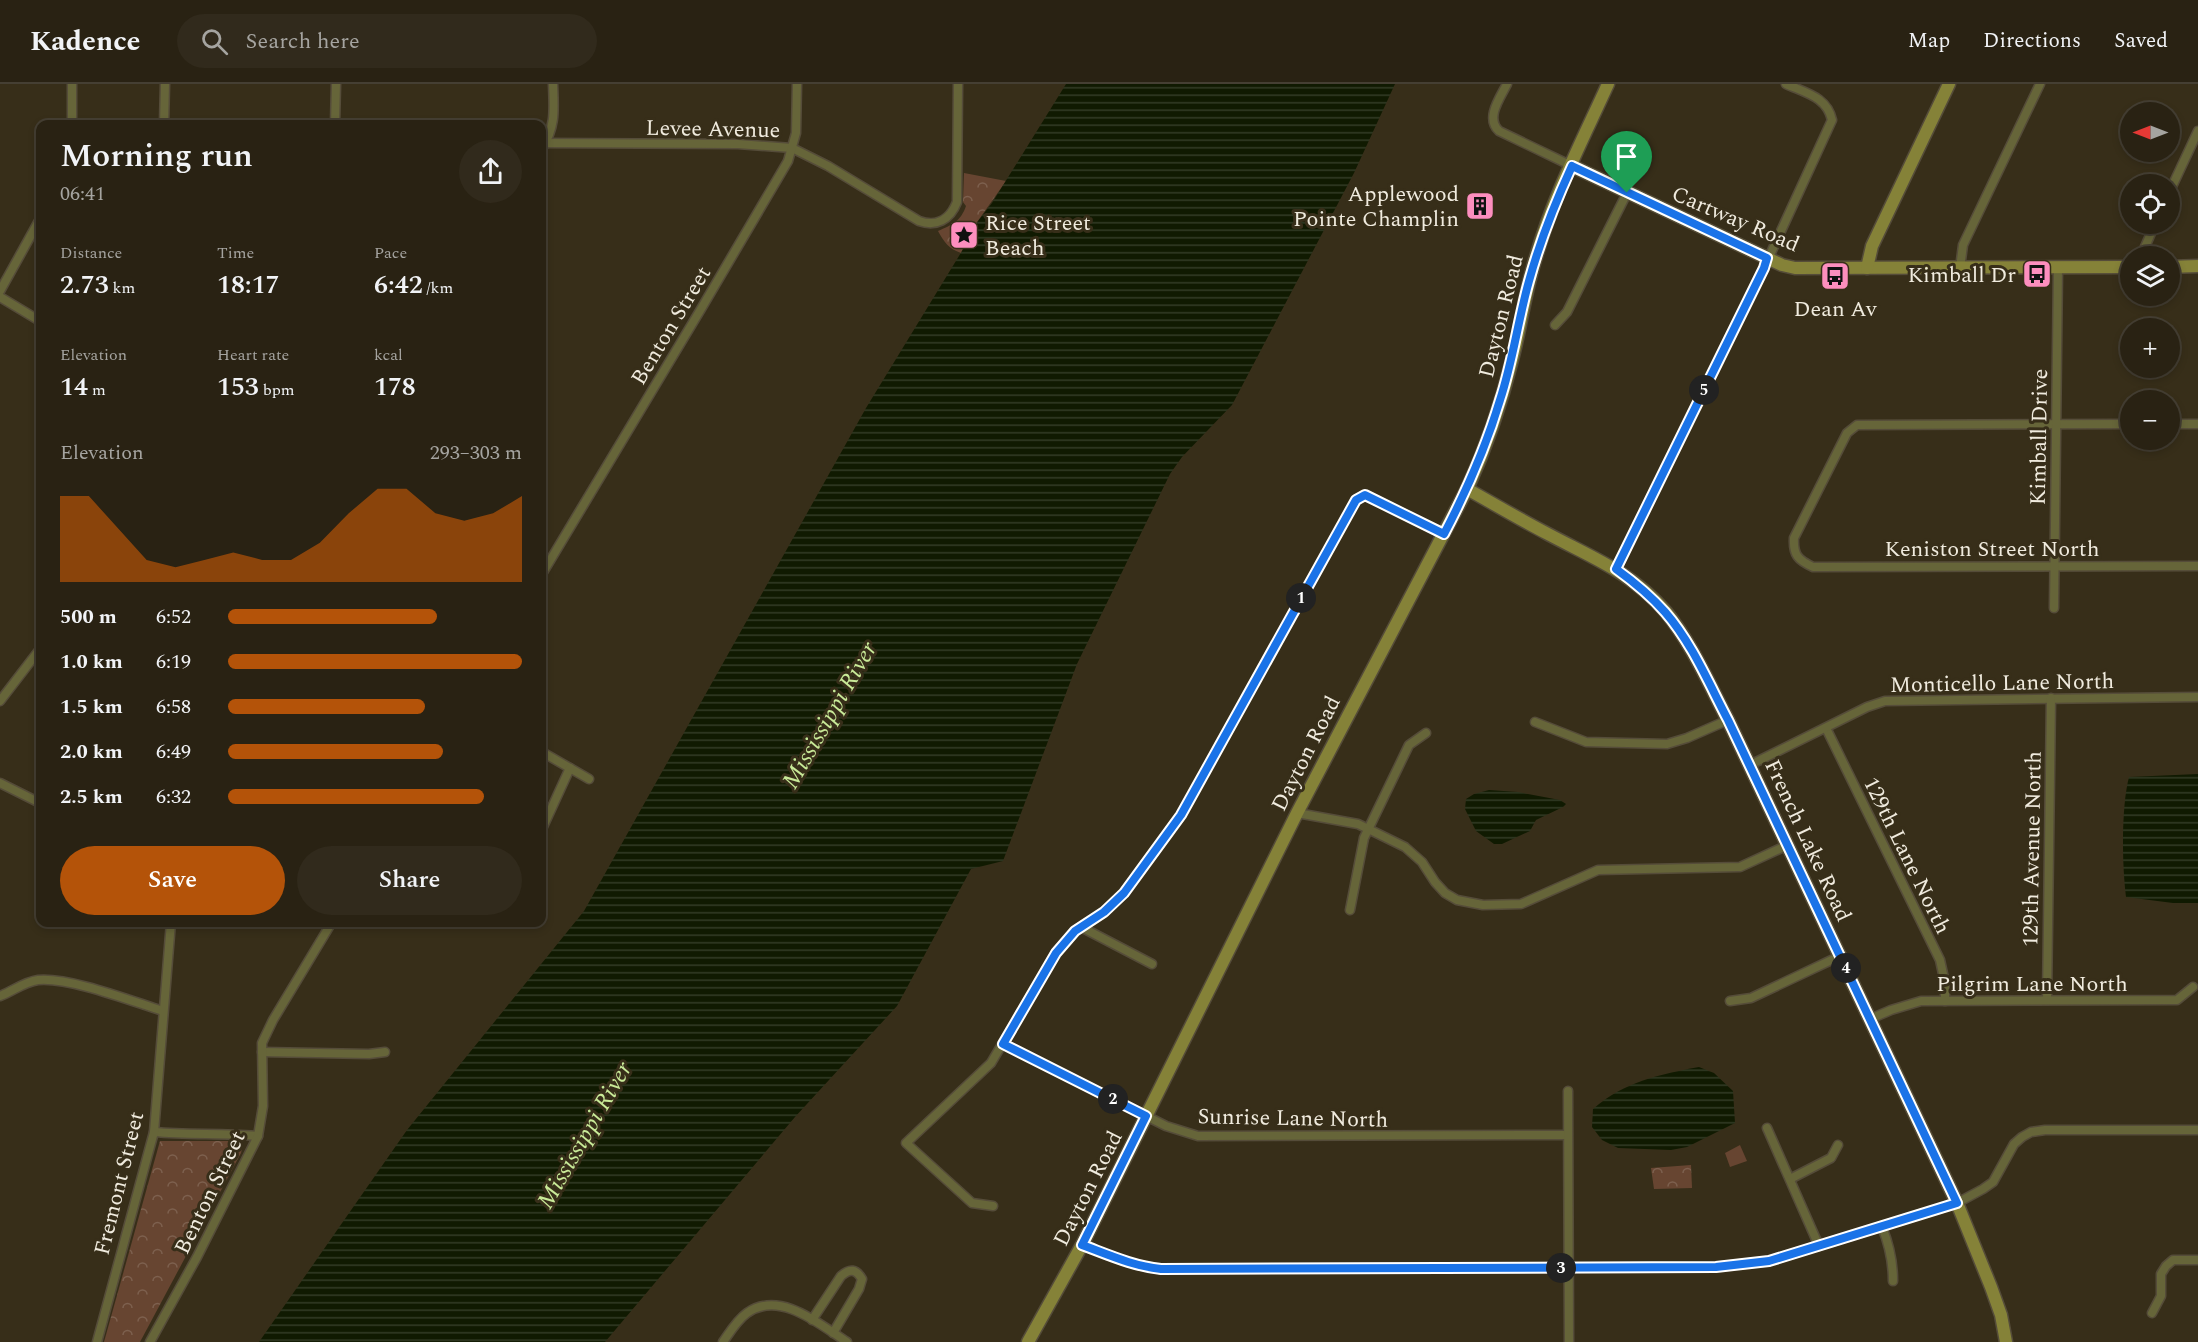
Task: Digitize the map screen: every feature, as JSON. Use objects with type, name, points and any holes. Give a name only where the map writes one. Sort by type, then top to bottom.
[{"type":"street","points":[[72,84],[72,120]]},
{"type":"street","points":[[164,120],[165,84]]},
{"type":"street","points":[[335,120],[336,84]]},
{"type":"street","points":[[546,140],[551,133],[554,119],[553,84]]},
{"type":"street","name":"Benton Street","points":[[546,567],[778,179],[796,133],[797,84]]},
{"type":"street","name":"Levee Avenue","points":[[546,145],[738,144],[792,148],[828,166],[919,221],[928,224],[936,223],[946,219],[953,212],[957,202],[958,84]]},
{"type":"street","name":"Cartway Road","points":[[1507,84],[1492,121],[1499,130],[1782,265],[1796,268],[2120,267]]},
{"type":"street","name":"Dayton Road","points":[[1028,1342],[1082,1245],[1297,813],[1467,489],[1486,445],[1501,400],[1528,283],[1542,237],[1608,84]]},
{"type":"street","name":"Dayton Road","points":[[1572,166],[1616,84]]},
{"type":"street","points":[[1616,569],[1764,268],[1832,120],[1829,109],[1820,100],[1786,84]]},
{"type":"street","points":[[1867,268],[1872,246],[1949,84]]},
{"type":"street","points":[[1960,268],[1963,245],[2040,84]]},
{"type":"street","points":[[2178,174],[2198,131]]},
{"type":"street","points":[[1555,325],[1567,312],[1627,193]]},
{"type":"street","points":[[0,291],[36,226]]},
{"type":"street","points":[[2180,267],[2198,266]]},
{"type":"street","name":"Kimball Drive","points":[[2054,608],[2058,267]]},
{"type":"street","points":[[0,297],[36,319]]},
{"type":"street","points":[[2056,424],[2120,424]]},
{"type":"street","name":"Keniston Street North","points":[[2056,424],[1857,425],[1847,433],[1794,538],[1794,551],[1799,561],[1813,567],[2198,566]]},
{"type":"street","points":[[2180,424],[2198,424]]},
{"type":"street","name":"French Lake Road","points":[[1467,489],[1616,569],[1642,588],[1666,613],[1686,642],[1750,765],[1957,1203],[2001,1315],[2006,1342]]},
{"type":"street","points":[[993,1206],[972,1203],[906,1143],[991,1063],[1056,953],[1067,939],[1104,912],[1124,893],[1181,815],[1356,500],[1365,495],[1444,534]]},
{"type":"street","points":[[0,701],[36,654]]},
{"type":"street","name":"Monticello Lane North","points":[[1750,765],[1867,707],[1885,701],[2198,697]]},
{"type":"street","name":"129th Avenue North","points":[[2047,1000],[2051,698]]},
{"type":"street","points":[[1535,722],[1586,742],[1667,744],[1728,720]]},
{"type":"street","name":"129th Lane North","points":[[1826,728],[1940,960],[1945,983],[1945,1001]]},
{"type":"street","points":[[1350,910],[1360,850],[1368,829],[1409,746],[1426,733]]},
{"type":"street","points":[[546,754],[589,779]]},
{"type":"street","points":[[546,820],[570,768]]},
{"type":"street","points":[[0,783],[36,801]]},
{"type":"street","points":[[1297,813],[1358,824],[1414,854],[1445,893],[1457,900],[1483,905],[1527,902],[1598,870],[1740,867],[1788,845]]},
{"type":"street","name":"Fremont Street","points":[[97,1342],[154,1132],[171,927]]},
{"type":"street","name":"Benton Street","points":[[150,1342],[197,1257],[258,1136],[263,1106],[262,1052],[266,1034],[329,927]]},
{"type":"street","points":[[1081,927],[1152,964]]},
{"type":"street","points":[[1730,1001],[1751,998],[1840,956]]},
{"type":"street","points":[[0,996],[24,984],[39,980],[63,981],[163,1011]]},
{"type":"street","name":"Pilgrim Lane North","points":[[1870,1020],[1921,1001],[2177,1000],[2193,987]]},
{"type":"street","name":"Sunrise Lane North","points":[[1003,1044],[1184,1133],[1216,1137],[1567,1135]]},
{"type":"street","points":[[262,1052],[369,1054],[385,1052]]},
{"type":"street","points":[[1568,1091],[1569,1342]]},
{"type":"street","points":[[1767,1128],[1819,1246]]},
{"type":"street","points":[[1082,1245],[1126,1262],[1161,1269],[1716,1267],[1769,1261],[1957,1203],[1993,1182],[2014,1144],[2031,1132],[2045,1130],[2198,1130]]},
{"type":"street","points":[[154,1132],[258,1136]]},
{"type":"street","points":[[1790,1179],[1831,1158],[1838,1145]]},
{"type":"street","points":[[1882,1227],[1893,1269],[1893,1281]]},
{"type":"street","points":[[2152,1313],[2161,1296],[2161,1274],[2166,1266],[2173,1260],[2198,1260]]},
{"type":"street","points":[[812,1320],[841,1276],[846,1271],[858,1272],[862,1279],[860,1289],[833,1333]]},
{"type":"street","points":[[723,1342],[745,1314],[769,1304],[795,1311],[847,1342]]},
{"type":"green space","points":[[964,173],[1006,181],[975,225],[961,253],[947,245],[938,231],[955,222],[964,211],[966,206],[963,202]]},
{"type":"green space","points":[[160,1141],[239,1141],[243,1144],[241,1153],[140,1342],[104,1342]]},
{"type":"green space","points":[[1740,1145],[1747,1161],[1730,1167],[1725,1153]]},
{"type":"green space","points":[[1691,1165],[1692,1188],[1654,1189],[1651,1168]]},
{"type":"water","name":"Mississippi River","points":[[1066,84],[1395,84],[1354,173],[1232,405],[1182,457],[1170,474],[1077,664],[1003,861],[971,869],[897,1006],[795,1117],[605,1342],[259,1342],[407,1130],[584,911],[866,408],[962,251],[975,225],[992,203]]},
{"type":"water","points":[[2198,774],[2198,903],[2173,903],[2126,897],[2123,837],[2129,777]]},
{"type":"water","points":[[1489,790],[1518,792],[1560,800],[1566,804],[1536,820],[1530,831],[1502,844],[1494,844],[1476,831],[1465,809],[1466,799]]},
{"type":"water","points":[[1699,1067],[1714,1073],[1733,1091],[1735,1123],[1687,1147],[1671,1150],[1618,1148],[1602,1140],[1592,1127],[1593,1109],[1617,1092],[1643,1080]]},
{"type":"place","name":"Applewood Pointe Champlin","points":[[1480,206]]},
{"type":"place","name":"Rice Street Beach","points":[[964,235]]},
{"type":"place","name":"Kimball Dr","points":[[2037,274]]},
{"type":"place","name":"Dean Av","points":[[1835,276]]},
{"type":"route","points":[[1572,166],[1627,193],[1767,258],[1616,569],[1642,588],[1666,613],[1686,642],[1728,720],[1957,1203],[1769,1261],[1716,1267],[1161,1269],[1126,1262],[1082,1245],[1146,1116],[1003,1044],[1056,953],[1075,931],[1104,912],[1124,893],[1181,815],[1356,500],[1365,495],[1444,534],[1486,445],[1501,400],[1528,283],[1542,237],[1572,166]]}]
